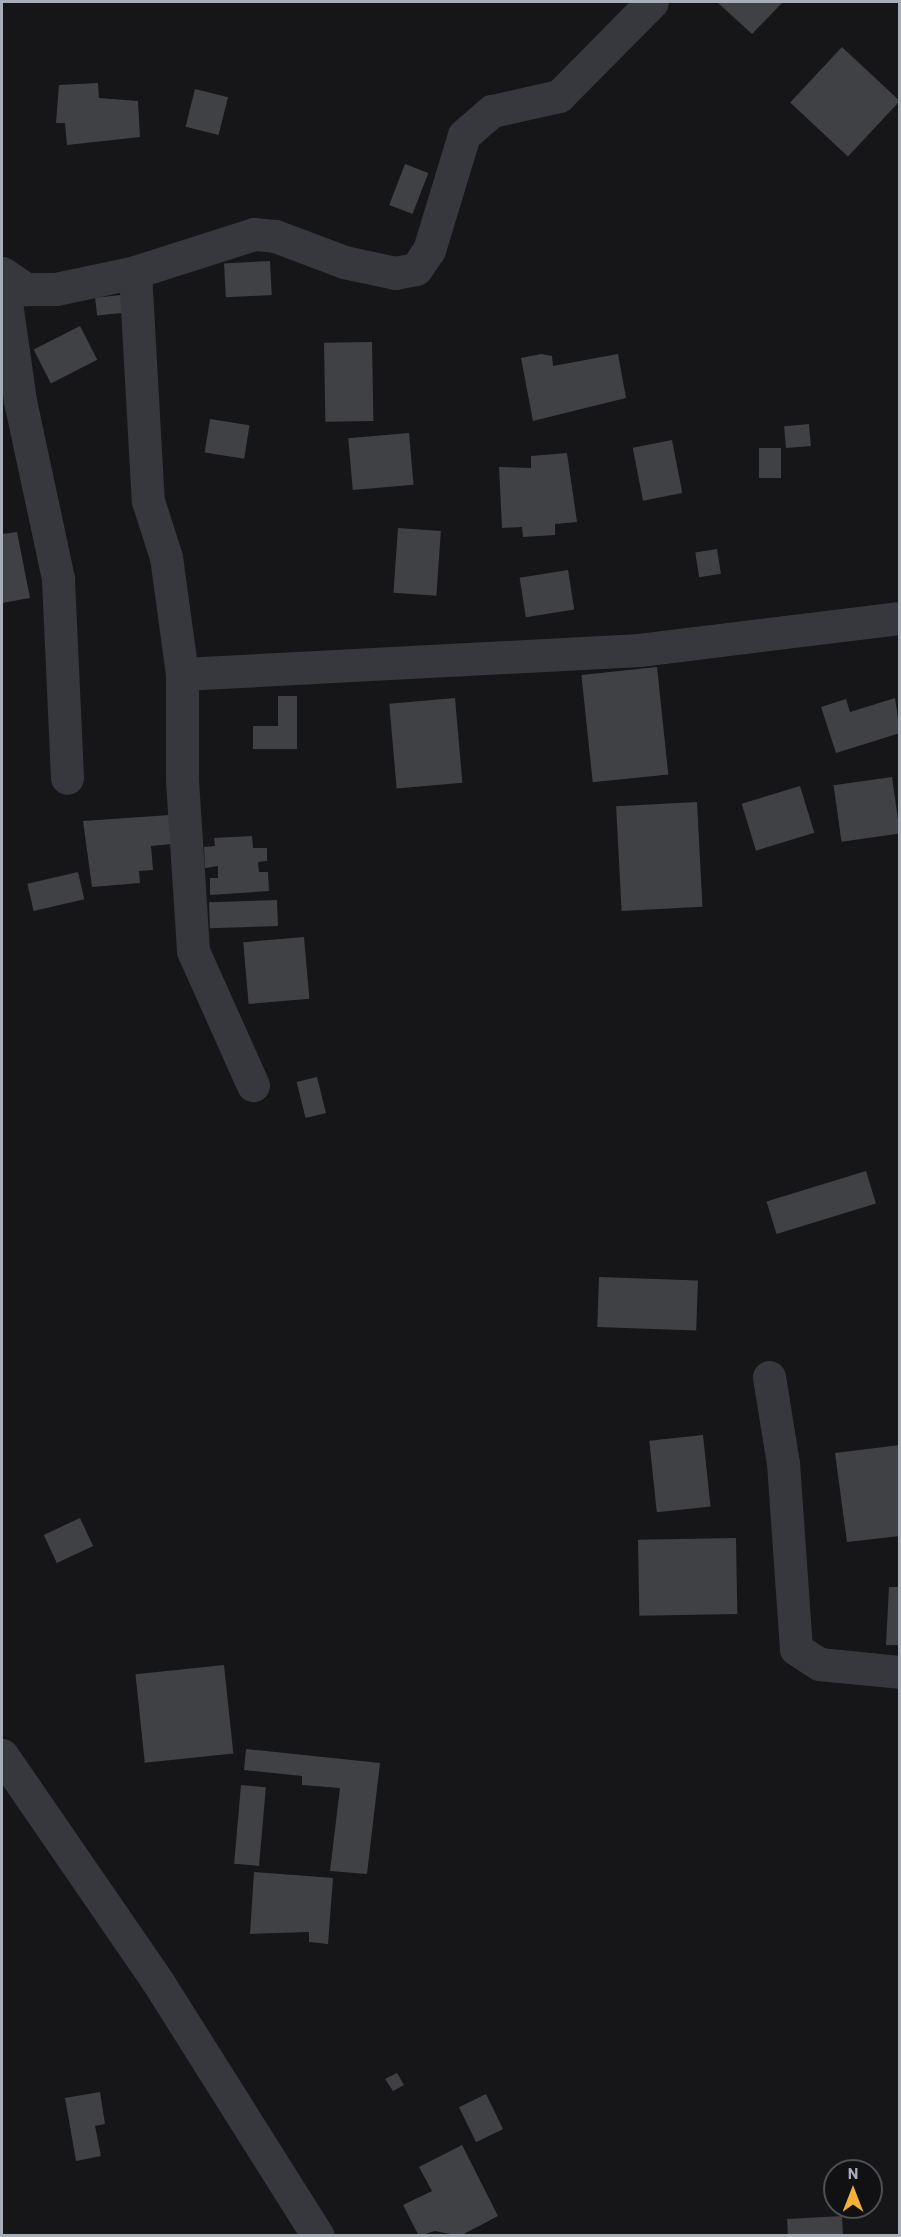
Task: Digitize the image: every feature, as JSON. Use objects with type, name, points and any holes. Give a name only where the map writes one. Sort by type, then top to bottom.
[{"type":"street","points":[[2,273],[26,289],[56,289],[135,272],[254,234],[275,236],[344,262],[395,273],[416,269],[429,250],[464,135],[492,111],[560,96],[652,2]]},
{"type":"street","points":[[135,272],[148,501],[166,557],[182,674],[182,780],[193,951],[253,1085]]},
{"type":"street","points":[[2,273],[20,400],[58,579],[66,778]]},
{"type":"street","points":[[182,674],[639,650],[900,618]]},
{"type":"street","points":[[769,1377],[783,1463],[796,1649],[819,1664],[900,1672]]},
{"type":"street","points":[[2,1755],[147,1964],[318,2235]]},
{"type":"building","points":[[717,2],[783,2],[752,34]]},
{"type":"building","points":[[842,47],[900,101],[848,156],[790,103]]},
{"type":"building","points":[[98,83],[99,98],[138,101],[140,137],[67,145],[65,123],[56,123],[59,85]]},
{"type":"building","points":[[195,89],[228,97],[219,135],[186,127]]},
{"type":"building","points":[[405,164],[428,173],[413,214],[389,205]]},
{"type":"building","points":[[270,261],[272,295],[226,297],[224,263]]},
{"type":"building","points":[[130,294],[132,312],[97,316],[95,298]]},
{"type":"building","points":[[80,326],[97,360],[51,383],[34,350]]},
{"type":"building","points":[[372,342],[373,421],[325,422],[324,343]]},
{"type":"building","points":[[541,354],[552,356],[553,366],[618,354],[626,398],[533,421],[521,358]]},
{"type":"building","points":[[210,419],[250,425],[244,459],[205,453]]},
{"type":"building","points":[[809,424],[811,446],[786,448],[784,426]]},
{"type":"building","points":[[409,433],[414,485],[353,490],[348,438]]},
{"type":"building","points":[[672,440],[682,493],[643,501],[633,448]]},
{"type":"building","points":[[759,448],[781,448],[781,478],[759,478]]},
{"type":"building","points":[[567,453],[577,522],[555,524],[555,535],[523,537],[522,527],[502,528],[499,467],[531,468],[531,456]]},
{"type":"building","points":[[398,528],[441,531],[436,596],[393,593]]},
{"type":"building","points":[[17,532],[30,598],[2,603],[2,534]]},
{"type":"building","points":[[717,549],[721,574],[699,577],[695,552]]},
{"type":"building","points":[[568,570],[574,610],[526,617],[520,578]]},
{"type":"building","points":[[657,667],[668,774],[593,782],[581,675]]},
{"type":"building","points":[[278,696],[297,696],[297,749],[253,749],[253,726],[278,726]]},
{"type":"building","points":[[455,698],[462,783],[397,788],[389,704]]},
{"type":"building","points":[[895,698],[900,733],[836,753],[821,707],[846,699],[850,712]]},
{"type":"building","points":[[892,777],[900,833],[842,842],[834,785]]},
{"type":"building","points":[[800,786],[814,833],[756,851],[742,804]]},
{"type":"building","points":[[697,802],[702,907],[622,911],[616,806]]},
{"type":"building","points":[[170,815],[172,844],[151,846],[153,870],[139,871],[140,883],[92,887],[83,821]]},
{"type":"building","points":[[252,836],[253,848],[267,848],[267,861],[258,862],[259,872],[268,872],[269,891],[210,895],[210,878],[218,878],[218,866],[205,868],[204,847],[215,846],[214,838]]},
{"type":"building","points":[[78,872],[84,899],[34,911],[27,884]]},
{"type":"building","points":[[277,900],[278,926],[210,928],[209,902]]},
{"type":"building","points":[[304,937],[309,999],[249,1004],[243,942]]},
{"type":"building","points":[[317,1077],[326,1113],[306,1118],[297,1082]]},
{"type":"building","points":[[866,1171],[876,1204],[776,1234],[767,1201]]},
{"type":"building","points":[[599,1277],[698,1280],[696,1330],[597,1327]]},
{"type":"building","points":[[703,1435],[711,1507],[657,1512],[649,1441]]},
{"type":"building","points":[[900,1445],[900,1536],[847,1542],[835,1453]]},
{"type":"building","points":[[80,1518],[93,1546],[57,1563],[44,1535]]},
{"type":"building","points":[[736,1538],[737,1614],[639,1616],[638,1540]]},
{"type":"building","points":[[889,1587],[900,1587],[900,1645],[886,1645]]},
{"type":"building","points":[[224,1665],[233,1754],[145,1763],[135,1674]]},
{"type":"building","points":[[246,1749],[380,1763],[367,1874],[330,1871],[340,1788],[302,1785],[302,1776],[244,1770]]},
{"type":"building","points":[[241,1785],[266,1787],[259,1866],[234,1864]]},
{"type":"building","points":[[254,1872],[333,1878],[328,1944],[309,1942],[309,1932],[250,1934]]},
{"type":"building","points":[[397,2073],[404,2085],[393,2091],[385,2079]]},
{"type":"building","points":[[100,2092],[105,2124],[95,2126],[101,2156],[76,2161],[65,2098]]},
{"type":"building","points":[[486,2094],[503,2129],[476,2142],[459,2107]]},
{"type":"building","points":[[462,2145],[498,2216],[460,2236],[435,2231],[419,2236],[403,2205],[432,2191],[419,2167]]},
{"type":"building","points":[[823,2217],[823,2219],[842,2219],[843,2236],[788,2236],[787,2219]]}]
